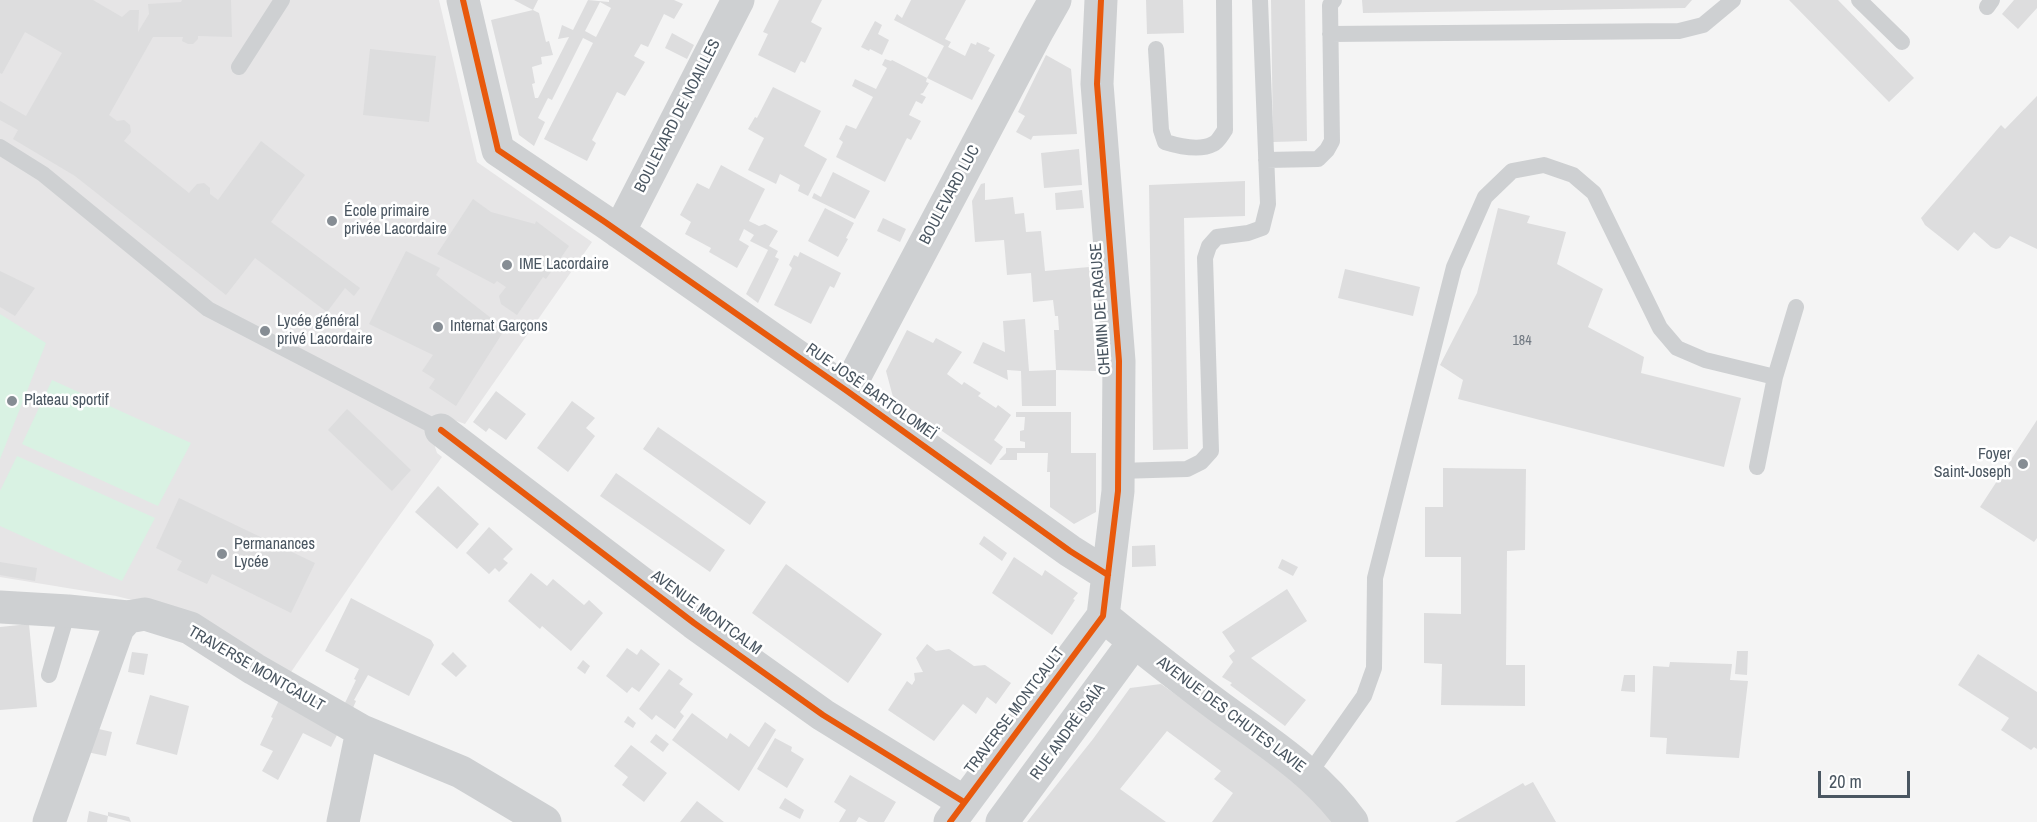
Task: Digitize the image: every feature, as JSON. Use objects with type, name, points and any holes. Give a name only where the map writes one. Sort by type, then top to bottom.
[{"type":"street","name":"RUE JOSÉ BARTOLOMEÏ","points":[[463,0],[498,150],[619,232],[1108,575]]},
{"type":"street","name":"BOULEVARD DE NOAILLES","points":[[619,232],[738,0]]},
{"type":"street","name":"BOULEVARD LUC","points":[[847,391],[1055,0]]},
{"type":"street","name":"CHEMIN DE RAGUSE","points":[[1101,0],[1097,84],[1119,361],[1118,491],[1102,616]]},
{"type":"street","name":"AVENUE MONTCALM","points":[[441,430],[694,623],[957,812]]},
{"type":"street","name":"TRAVERSE MONTCAULT","points":[[0,607],[128,617],[145,614],[190,628],[254,669],[362,730],[461,772],[544,822]]},
{"type":"street","name":"AVENUE DES CHUTES LAVIE","points":[[1102,616],[1310,774],[1335,798],[1352,822]]},
{"type":"street","name":"TRAVERSE MONTCAULT","points":[[957,812],[1102,616]]},
{"type":"street","points":[[49,822],[118,628],[128,617]]},
{"type":"street","name":"RUE ANDRÉ ISAÏA","points":[[1002,822],[1134,642]]},
{"type":"street","points":[[343,822],[362,730]]},
{"type":"lane","points":[[239,67],[282,0]]},
{"type":"lane","points":[[1156,49],[1161,130],[1165,142],[1178,146],[1203,147],[1214,144],[1225,130],[1224,0]]},
{"type":"lane","points":[[1118,471],[1187,469],[1201,462],[1211,451],[1205,258],[1209,246],[1218,237],[1248,233],[1262,228],[1268,204],[1260,0]]},
{"type":"lane","points":[[1330,34],[1679,31],[1703,25],[1733,0]]},
{"type":"lane","points":[[1859,0],[1902,42]]},
{"type":"lane","points":[[1266,160],[1318,159],[1332,141],[1331,2]]},
{"type":"lane","points":[[0,147],[43,174],[208,309],[441,430]]},
{"type":"lane","points":[[1310,774],[1364,696],[1374,668],[1375,578],[1454,267],[1485,197],[1512,171],[1544,165],[1573,175],[1594,193],[1660,328],[1677,348],[1706,360],[1775,377]]},
{"type":"lane","points":[[1757,467],[1775,377],[1796,307]]},
{"type":"lane","points":[[49,675],[68,611]]},
{"type":"shaded area","name":"Lycée général privé Lacordaire","points":[[0,0],[439,0],[477,162],[592,242],[465,424],[454,420],[436,438],[435,447],[437,453],[442,457],[380,542],[289,675],[192,615],[116,596],[0,577]]},
{"type":"green space","name":"Plateau sportif","points":[[0,314],[46,343],[0,459]]},
{"type":"green space","points":[[52,380],[191,443],[158,506],[22,444]]},
{"type":"green space","points":[[17,456],[155,518],[122,581],[0,526],[0,491]]},
{"type":"building","points":[[0,0],[93,0],[122,17],[130,10],[139,10],[138,32],[149,14],[148,4],[181,2],[182,0],[231,0],[232,37],[198,36],[193,44],[188,44],[182,41],[183,37],[153,37],[109,115],[117,121],[124,120],[130,125],[131,132],[124,141],[189,193],[197,184],[204,183],[210,188],[210,194],[218,200],[261,141],[305,175],[271,222],[360,288],[354,296],[345,288],[327,312],[255,258],[226,295],[75,176],[13,139],[18,130],[0,120],[0,101],[26,116],[62,53],[25,32],[2,74],[0,73]]},
{"type":"building","points":[[514,0],[538,0],[533,10]]},
{"type":"building","points":[[588,0],[609,2],[609,0],[674,0],[683,4],[674,19],[664,14],[648,47],[641,44],[634,56],[645,62],[625,96],[617,92],[592,140],[596,143],[587,161],[544,139],[593,43],[583,38],[552,100],[548,98],[538,118],[545,122],[534,146],[519,135],[491,20],[533,10],[539,13],[546,42],[549,41],[553,55],[541,57],[542,64],[532,67],[535,83],[532,84],[535,98],[538,98],[569,37],[558,39],[562,25],[573,30]],"holes":[[[600,2],[611,8],[596,37],[585,31]]]},
{"type":"building","points":[[779,0],[822,0],[811,22],[822,28],[805,63],[801,61],[795,73],[758,55],[768,34],[763,32]]},
{"type":"building","points":[[911,0],[966,0],[945,39],[951,42],[948,47],[965,56],[971,43],[976,45],[977,42],[990,48],[988,51],[995,55],[972,100],[927,78],[944,46],[894,20],[897,14],[902,18]]},
{"type":"building","points":[[1146,0],[1183,0],[1184,33],[1147,34]]},
{"type":"building","points":[[1271,0],[1305,0],[1307,141],[1273,142]]},
{"type":"building","points":[[1362,0],[1692,0],[1685,8],[1363,13]]},
{"type":"building","points":[[1789,0],[1838,0],[1914,78],[1889,102]]},
{"type":"building","points":[[2014,0],[2037,0],[2037,8],[2018,29],[2002,14]]},
{"type":"building","points":[[875,21],[882,25],[878,34],[889,40],[882,55],[861,47]]},
{"type":"building","points":[[672,33],[694,45],[687,59],[665,48]]},
{"type":"building","points":[[370,49],[436,56],[429,122],[363,115]]},
{"type":"building","points":[[1046,55],[1071,69],[1077,134],[1033,136],[1031,140],[1016,132],[1025,116],[1018,112]]},
{"type":"building","points":[[885,59],[892,60],[927,78],[926,82],[929,83],[920,94],[926,97],[922,104],[916,101],[909,115],[921,121],[911,140],[907,138],[885,182],[836,157],[843,142],[839,139],[846,125],[856,129],[873,97],[852,86],[855,79],[876,89],[887,68],[882,65]]},
{"type":"building","points":[[773,87],[821,111],[804,146],[827,159],[808,196],[798,191],[800,185],[780,174],[776,184],[748,170],[764,138],[748,129],[755,117],[757,118]]},
{"type":"building","points":[[2037,96],[2037,249],[2010,236],[2000,248],[1996,249],[1974,232],[1958,251],[1925,225],[1921,218],[2001,125],[2005,129]]},
{"type":"building","points":[[1079,149],[1082,185],[1044,188],[1041,153]]},
{"type":"building","points":[[721,165],[765,189],[749,221],[759,226],[765,224],[778,231],[769,246],[778,251],[775,257],[779,259],[758,303],[746,294],[768,250],[750,241],[754,235],[744,229],[739,240],[749,246],[737,268],[709,252],[711,248],[685,234],[691,222],[680,215],[697,183],[709,189]]},
{"type":"building","points":[[833,172],[870,191],[855,219],[812,198],[814,193],[821,197]]},
{"type":"building","points":[[1245,181],[1245,216],[1184,218],[1188,449],[1153,450],[1149,185]]},
{"type":"building","points":[[985,183],[985,200],[1013,197],[1015,214],[1024,213],[1026,232],[1041,231],[1045,271],[1089,267],[1096,371],[1056,370],[1054,330],[1059,330],[1053,300],[1033,302],[1031,273],[1007,275],[1004,240],[975,242],[972,201],[981,184]]},
{"type":"building","points":[[1082,190],[1084,208],[1056,210],[1055,193]]},
{"type":"building","name":"IME Lacordaire","points":[[473,199],[491,212],[535,224],[536,221],[569,246],[546,279],[543,277],[517,315],[501,304],[499,296],[506,287],[497,281],[494,284],[437,254]]},
{"type":"building","points":[[825,208],[854,223],[838,257],[808,241]]},
{"type":"building","points":[[1498,208],[1530,216],[1527,223],[1566,232],[1557,264],[1603,289],[1588,327],[1644,357],[1641,373],[1741,398],[1724,467],[1458,399],[1463,380],[1440,365],[1477,293]]},
{"type":"building","points":[[883,218],[906,229],[900,242],[877,231]]},
{"type":"building","name":"Internat Garçons","points":[[406,251],[440,268],[436,275],[505,329],[456,406],[429,388],[435,379],[422,371],[433,355],[369,324]]},
{"type":"building","points":[[800,252],[841,273],[834,288],[830,286],[811,324],[774,305],[792,268],[789,265],[794,255],[798,257]]},
{"type":"building","points":[[1345,269],[1420,287],[1413,316],[1338,298]]},
{"type":"building","points":[[0,271],[35,288],[15,316],[0,307]]},
{"type":"building","points":[[1025,319],[1029,371],[1056,370],[1056,406],[1022,406],[1021,371],[1007,370],[1008,380],[973,363],[983,342],[1005,352],[1003,321]]},
{"type":"building","points":[[907,330],[933,343],[936,338],[962,352],[947,374],[962,385],[964,382],[981,393],[978,396],[996,408],[998,405],[1011,415],[994,440],[1003,447],[991,465],[893,397],[886,371]]},
{"type":"building","points":[[496,391],[526,414],[506,440],[489,428],[486,432],[473,422]]},
{"type":"building","points":[[572,401],[595,418],[586,428],[595,436],[568,472],[537,448]]},
{"type":"building","points":[[347,409],[411,470],[392,491],[328,430]]},
{"type":"building","points":[[1016,412],[1071,412],[1071,453],[1096,453],[1096,512],[1074,524],[1050,507],[1048,453],[1017,453],[1017,460],[999,460],[1006,453],[1006,448],[1025,448],[1025,442],[1020,441],[1020,431],[1024,430],[1025,417],[1016,417]]},
{"type":"building","name":"Foyer Saint-Joseph","points":[[2037,420],[2037,538],[2034,542],[1980,507]]},
{"type":"building","points":[[658,427],[766,502],[750,525],[643,449]]},
{"type":"building","points":[[1443,468],[1526,469],[1525,550],[1507,551],[1506,665],[1525,665],[1525,706],[1441,705],[1442,664],[1424,663],[1424,613],[1461,614],[1461,557],[1425,557],[1425,507],[1443,507]]},
{"type":"building","points":[[616,473],[725,550],[710,572],[600,496]]},
{"type":"building","points":[[438,486],[479,524],[457,549],[415,512]]},
{"type":"building","name":"Permanances Lycée","points":[[179,498],[315,563],[291,613],[212,574],[207,584],[177,570],[182,561],[156,548]]},
{"type":"building","points":[[489,527],[513,549],[503,559],[508,563],[499,572],[495,568],[489,574],[466,553]]},
{"type":"building","points":[[984,536],[1007,553],[1002,561],[979,544]]},
{"type":"building","points":[[1155,545],[1156,566],[1132,567],[1132,546]]},
{"type":"building","points":[[1014,557],[1042,576],[1045,570],[1078,593],[1052,635],[992,593]]},
{"type":"building","points":[[1282,559],[1298,567],[1293,576],[1278,568]]},
{"type":"building","points":[[0,562],[37,568],[35,581],[0,575]]},
{"type":"building","points":[[786,564],[882,634],[848,683],[752,613]]},
{"type":"building","points":[[531,573],[547,586],[553,579],[584,605],[589,600],[603,613],[571,651],[542,626],[540,629],[508,601]]},
{"type":"building","points":[[1287,589],[1307,621],[1251,658],[1306,700],[1285,726],[1222,677],[1233,662],[1229,656],[1235,651],[1222,632]]},
{"type":"building","points":[[351,598],[431,640],[434,645],[409,696],[368,675],[354,700],[356,701],[352,710],[344,705],[359,669],[325,651]]},
{"type":"building","points":[[29,624],[37,707],[0,710],[0,627]]},
{"type":"building","points":[[927,644],[936,651],[949,649],[974,666],[985,665],[1011,683],[996,704],[987,697],[976,714],[963,704],[934,741],[888,710],[907,681],[912,685],[915,680],[914,673],[923,672],[916,658]]},
{"type":"building","points":[[627,648],[637,655],[641,649],[660,664],[639,692],[632,687],[627,693],[606,676]]},
{"type":"building","points":[[1737,651],[1748,651],[1747,675],[1735,674]]},
{"type":"building","points":[[132,652],[148,654],[144,675],[128,672]]},
{"type":"building","points":[[453,652],[467,666],[456,677],[441,664]]},
{"type":"building","points":[[1978,654],[2037,692],[2037,749],[2034,747],[2031,750],[2001,730],[2009,718],[1958,685]]},
{"type":"building","points":[[583,660],[590,666],[585,674],[577,668]]},
{"type":"building","points":[[1670,662],[1732,664],[1730,680],[1748,681],[1739,758],[1666,754],[1667,738],[1650,737],[1653,666],[1669,667]]},
{"type":"building","points":[[669,669],[683,679],[679,684],[693,694],[680,712],[684,716],[675,729],[656,715],[652,720],[639,709]]},
{"type":"building","points":[[1624,675],[1635,675],[1635,692],[1621,691]]},
{"type":"building","points":[[1161,684],[1274,764],[1333,822],[1212,822],[1233,793],[1214,779],[1221,771],[1167,731],[1120,789],[1166,822],[1027,822],[1130,688]]},
{"type":"building","points":[[150,695],[189,706],[177,755],[136,744]]},
{"type":"building","points":[[280,698],[340,729],[331,747],[303,733],[278,780],[262,771],[273,751],[260,745]]},
{"type":"building","points":[[692,713],[727,739],[730,733],[749,747],[765,722],[776,730],[739,791],[672,740]]},
{"type":"building","points":[[628,716],[636,723],[633,728],[624,722]]},
{"type":"building","points":[[90,727],[112,732],[106,756],[82,751]]},
{"type":"building","points":[[656,734],[669,744],[663,752],[650,742]]},
{"type":"building","points":[[775,738],[792,747],[791,751],[804,759],[787,788],[757,769]]},
{"type":"building","points":[[631,745],[667,773],[644,802],[622,785],[628,777],[614,766]]},
{"type":"building","points":[[850,775],[896,802],[884,822],[868,822],[859,817],[856,822],[839,822],[846,810],[834,802]]},
{"type":"building","points":[[1533,782],[1556,822],[1455,822],[1523,783],[1525,786]]},
{"type":"building","points":[[785,798],[804,810],[800,819],[779,808]]},
{"type":"building","points":[[697,801],[724,822],[680,822]]},
{"type":"building","points":[[89,811],[108,816],[107,822],[87,822]]},
{"type":"building","points":[[108,812],[129,817],[131,822],[108,816]]},
{"type":"cycle path","points":[[463,0],[498,150],[605,222],[847,391],[1070,551],[1108,575]]},
{"type":"cycle path","points":[[950,822],[1103,616],[1118,491],[1119,361],[1097,84],[1101,0]]},
{"type":"cycle path","points":[[441,430],[694,623],[823,715],[964,802]]},
{"type":"place","name":"École primaire privée Lacordaire","points":[[332,221]]},
{"type":"place","name":"IME Lacordaire","points":[[507,265]]},
{"type":"place","name":"Internat Garçons","points":[[438,327]]},
{"type":"place","name":"Lycée général privé Lacordaire","points":[[265,331]]},
{"type":"place","name":"Plateau sportif","points":[[12,401]]},
{"type":"place","name":"Foyer Saint-Joseph","points":[[2023,464]]},
{"type":"place","name":"Permanances Lycée","points":[[222,554]]}]
